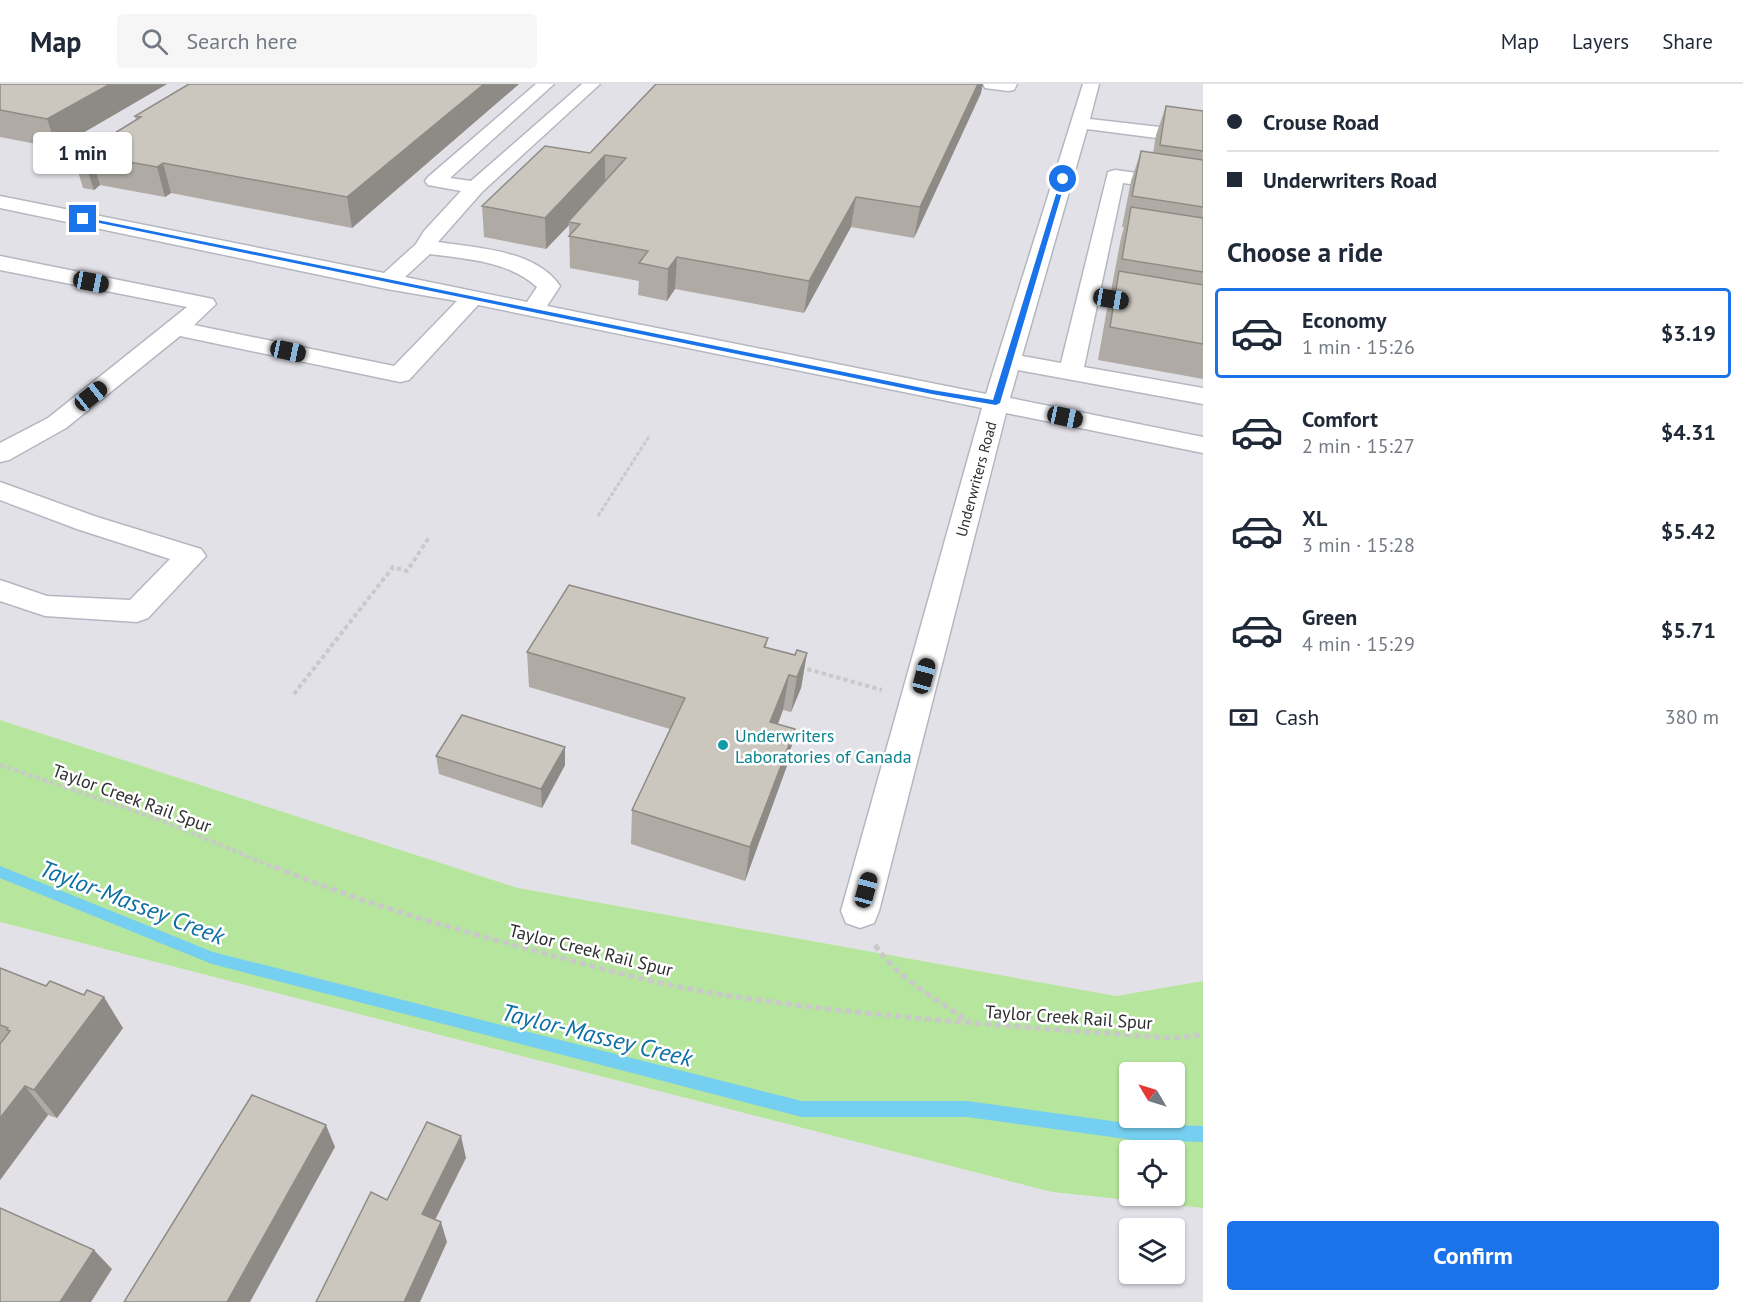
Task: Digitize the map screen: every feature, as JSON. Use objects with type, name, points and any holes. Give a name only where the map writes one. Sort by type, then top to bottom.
[{"type":"street","points":[[475,188],[435,181],[546,84]]},
{"type":"street","points":[[387,282],[425,247],[431,236],[475,188],[592,84]]},
{"type":"street","points":[[991,84],[1008,86],[1009,84]]},
{"type":"street","points":[[1091,84],[996,403],[1203,445]]},
{"type":"street","points":[[1080,123],[1203,138]]},
{"type":"street","points":[[1120,157],[1128,129]]},
{"type":"street","points":[[1071,372],[1115,176],[1203,188]]},
{"type":"street","name":"Underwriters Road","points":[[0,202],[932,392],[996,403],[861,911]]},
{"type":"street","points":[[1103,232],[1125,235]]},
{"type":"street","points":[[425,247],[507,262],[539,275],[549,286],[533,310]]},
{"type":"street","points":[[0,263],[205,304],[57,423],[0,454]]},
{"type":"street","points":[[1088,296],[1111,299]]},
{"type":"street","points":[[176,328],[400,375],[472,298]]},
{"type":"street","points":[[1009,361],[1203,396]]},
{"type":"street","points":[[0,490],[87,523],[191,556],[137,611],[45,606],[0,590]]},
{"type":"path","points":[[598,516],[650,435]]},
{"type":"path","points":[[294,694],[393,567],[408,571],[430,536]]},
{"type":"path","points":[[793,665],[917,700]]},
{"type":"path","name":"Taylor Creek Rail Spur","points":[[0,765],[158,819],[323,887],[429,922],[624,975],[729,996],[971,1023],[1171,1038],[1203,1035]]},
{"type":"path","points":[[861,911],[878,951],[910,979],[971,1023]]},
{"type":"shaded area","points":[[0,84],[1203,84],[1203,981],[1116,996],[518,888],[0,720]]},
{"type":"shaded area","points":[[0,922],[1052,1192],[1119,1199],[1119,1206],[1203,1208],[1203,1302],[0,1302]]},
{"type":"green space","points":[[0,720],[518,888],[1116,996],[1203,981],[1203,1208],[1184,1206],[1185,1140],[1119,1140],[1119,1199],[1052,1192],[0,922]]},
{"type":"building","points":[[0,84],[110,84],[47,119],[0,110]]},
{"type":"building","points":[[189,84],[484,84],[347,197],[163,163],[157,167],[91,155],[84,160],[74,158],[141,117],[135,116]]},
{"type":"building","points":[[656,84],[978,84],[920,207],[856,197],[809,281],[677,257],[668,269],[639,263],[648,251],[569,236],[580,224],[568,222],[626,158],[605,155],[545,218],[482,206],[545,146],[590,153]]},
{"type":"building","points":[[1166,106],[1203,111],[1203,151],[1160,145]]},
{"type":"building","points":[[1141,151],[1203,160],[1203,207],[1132,196]]},
{"type":"building","points":[[1131,207],[1203,218],[1203,272],[1122,259]]},
{"type":"building","points":[[1119,271],[1203,285],[1203,344],[1110,327]]},
{"type":"building","name":"Underwriters Laboratories of Canada","points":[[569,585],[768,638],[764,647],[795,655],[797,650],[807,653],[797,677],[789,675],[770,722],[795,729],[750,847],[632,810],[685,698],[527,652]]},
{"type":"building","points":[[462,715],[565,747],[541,789],[436,756]]},
{"type":"building","points":[[0,968],[46,986],[50,981],[84,995],[87,990],[104,997],[34,1090],[25,1086],[0,1118],[0,1044],[10,1031],[0,1025]]},
{"type":"building","points":[[252,1095],[326,1125],[227,1302],[124,1302]]},
{"type":"building","points":[[427,1122],[461,1136],[422,1214],[441,1222],[404,1302],[316,1302],[371,1192],[387,1200]]},
{"type":"building","points":[[0,1208],[94,1250],[60,1302],[0,1302]]},
{"type":"waterway","name":"Taylor-Massey Creek","points":[[0,872],[212,958],[802,1109],[967,1109],[1133,1132],[1203,1134]]},
{"type":"place","name":"Underwriters Laboratories of Canada","points":[[723,745]]},
{"type":"route","points":[[83,219],[932,392],[996,403],[1063,179]]}]
